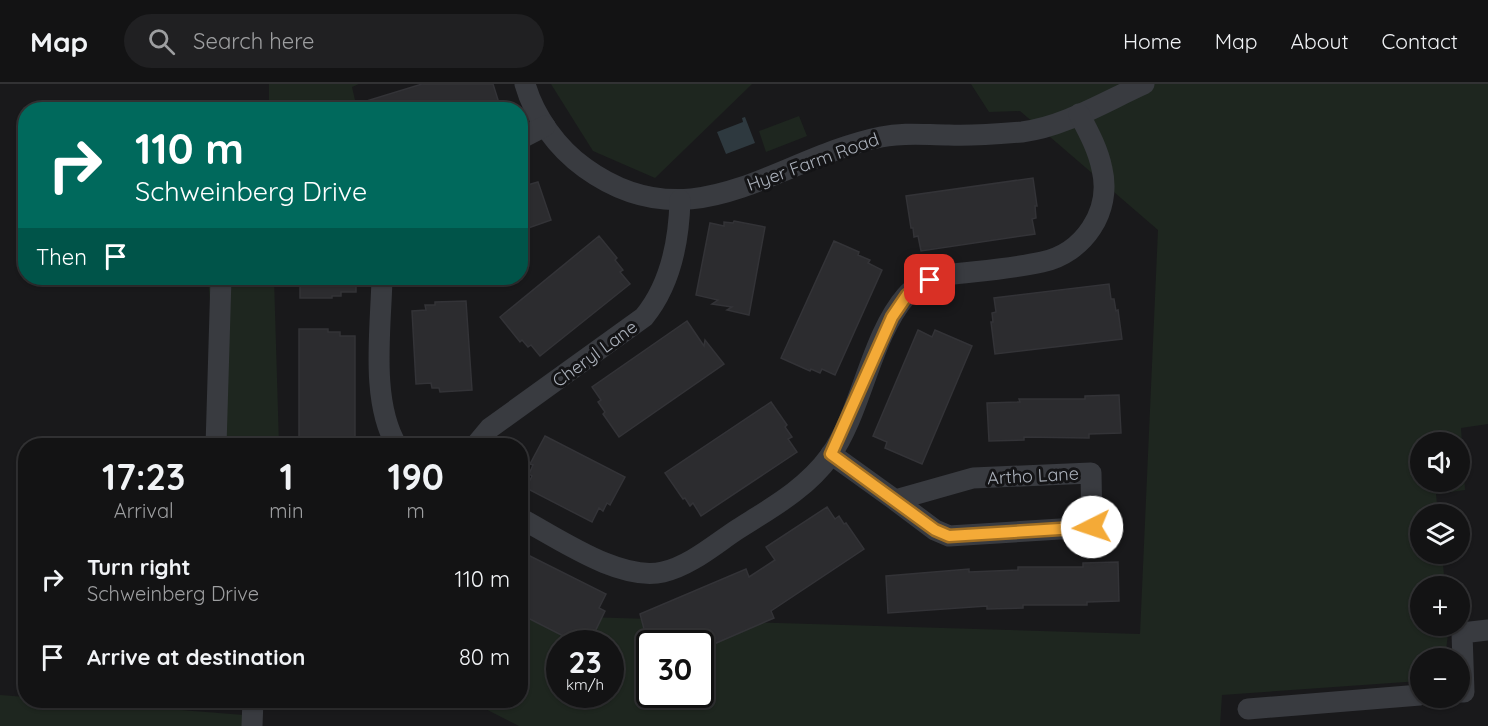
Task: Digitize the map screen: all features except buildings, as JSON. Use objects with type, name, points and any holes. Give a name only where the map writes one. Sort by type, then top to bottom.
[{"type":"street","name":"Hyer Farm Road","points":[[525,84],[535,110],[569,155],[606,181],[639,193],[680,200],[726,192],[878,138],[915,133],[970,135],[1023,132],[1044,127],[1079,114],[1144,84]]},
{"type":"street","points":[[528,522],[621,569],[641,573],[663,572],[692,559],[786,498],[812,477],[831,454],[892,317],[907,295],[930,280],[946,275],[1043,262],[1072,248],[1085,238],[1096,222],[1105,192],[1102,168],[1079,114]]},
{"type":"street","points":[[528,135],[545,126]]},
{"type":"street","name":"Cheryl Lane","points":[[482,438],[490,428],[645,317],[659,294],[678,243],[680,200]]},
{"type":"street","points":[[216,438],[221,285]]},
{"type":"street","points":[[382,285],[381,385],[386,422],[393,438]]},
{"type":"street","name":"Artho Lane","points":[[831,454],[935,530],[949,536],[1092,527],[1091,473],[973,478],[895,500]]},
{"type":"street","points":[[1463,648],[1462,633],[1488,630]]},
{"type":"street","points":[[1248,710],[1410,696]]},
{"type":"street","points":[[252,726],[253,708]]},
{"type":"shaded area","points":[[269,84],[359,84],[352,87],[355,102],[269,102]]},
{"type":"shaded area","points":[[551,84],[752,84],[655,178],[593,151]]},
{"type":"shaded area","points":[[971,84],[1488,84],[1488,424],[1461,428],[1461,432],[1410,432],[1410,492],[1450,492],[1436,494],[1437,504],[1410,504],[1410,564],[1443,564],[1444,576],[1410,576],[1410,636],[1448,636],[1446,648],[1410,648],[1410,682],[1222,695],[1220,726],[519,726],[484,708],[528,708],[528,615],[1140,634],[1158,230],[1020,111],[989,112]]},
{"type":"shaded area","points":[[799,116],[807,136],[766,152],[759,131]]},
{"type":"shaded area","points":[[745,117],[755,143],[726,154],[717,132],[743,122],[742,118]]},
{"type":"shaded area","points":[[209,285],[274,285],[279,438],[222,438]]},
{"type":"shaded area","points":[[0,695],[18,696],[18,708],[155,708],[244,715],[242,726],[0,726]]},
{"type":"route","points":[[930,280],[917,286],[907,295],[892,317],[841,436],[831,454],[935,530],[949,536],[1092,527]]}]
